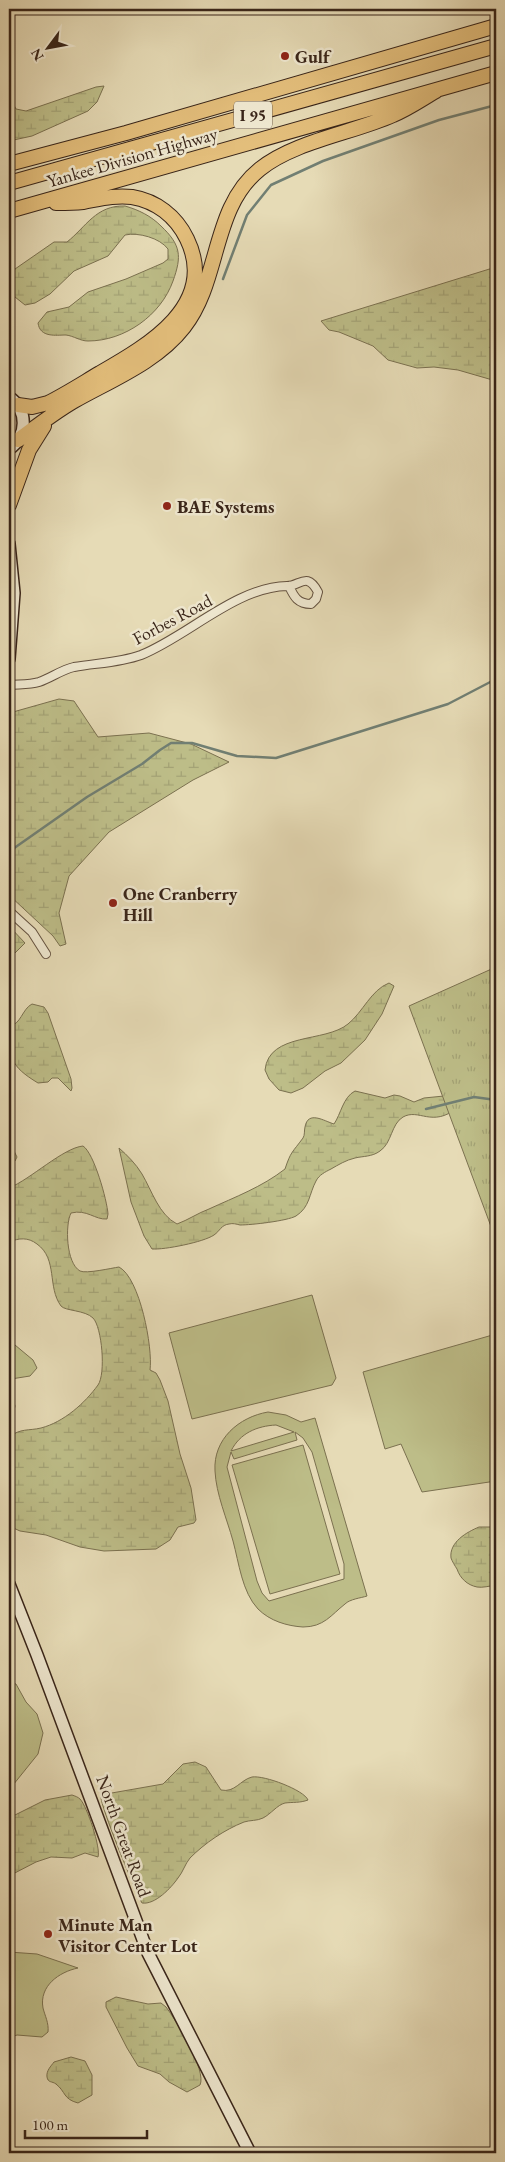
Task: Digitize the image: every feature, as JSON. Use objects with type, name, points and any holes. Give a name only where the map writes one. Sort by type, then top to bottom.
[{"type":"highway","points":[[9,164],[126,133],[496,26]]},
{"type":"highway","name":"Yankee Division Highway","points":[[9,183],[496,46]]},
{"type":"highway","name":"Yankee Division Highway","points":[[9,210],[496,73]]},
{"type":"highway","points":[[14,445],[59,410],[152,356],[170,342],[181,330],[202,298],[232,203],[244,185],[260,169],[287,153],[394,115],[436,91]]},
{"type":"highway","points":[[13,401],[34,407],[48,403],[149,343],[165,330],[180,312],[190,292],[194,275],[193,255],[186,237],[173,218],[155,205],[136,198],[118,196],[81,202],[36,203]]},
{"type":"highway","points":[[9,505],[32,444],[40,431],[59,410]]},
{"type":"main road","points":[[13,401],[22,412],[24,424],[14,445]]},
{"type":"main road","points":[[9,544],[14,593],[9,660]]},
{"type":"main road","name":"North Great Road","points":[[9,1584],[148,1953],[250,2153]]},
{"type":"street","name":"Forbes Road","points":[[9,685],[37,682],[65,669],[139,655],[184,634],[239,600],[278,585],[289,586]]},
{"type":"street","points":[[9,911],[32,932],[46,954]]},
{"type":"green space","points":[[104,86],[97,102],[88,111],[32,136],[9,141],[9,96],[16,109],[26,111]]},
{"type":"green space","points":[[125,206],[140,211],[153,219],[168,233],[176,245],[178,265],[173,281],[160,305],[140,324],[128,331],[102,340],[88,341],[72,336],[49,335],[45,333],[39,328],[38,323],[47,312],[69,307],[88,292],[126,279],[168,259],[168,249],[160,242],[142,235],[125,235],[108,256],[74,271],[50,294],[35,303],[25,305],[15,297],[10,288],[10,278],[15,269],[54,242],[67,242],[99,213],[106,209]]},
{"type":"green space","points":[[496,267],[496,381],[458,370],[434,367],[417,368],[388,360],[373,346],[339,332],[329,330],[321,321]]},
{"type":"green space","points":[[59,699],[74,701],[98,737],[149,733],[191,744],[229,762],[193,780],[109,832],[69,876],[59,913],[66,944],[60,946],[53,936],[9,895],[9,734],[13,712]]},
{"type":"green space","points":[[9,926],[25,943],[9,959]]},
{"type":"green space","points":[[496,967],[496,1240],[409,1006]]},
{"type":"green space","points":[[389,983],[394,986],[382,1014],[365,1040],[341,1063],[325,1071],[303,1088],[291,1093],[279,1090],[269,1079],[265,1070],[269,1058],[276,1049],[299,1040],[338,1030],[348,1024],[377,991]]},
{"type":"green space","points":[[32,1004],[44,1007],[48,1013],[71,1079],[71,1091],[58,1078],[38,1083],[22,1071],[13,1060],[9,1026],[16,1023]]},
{"type":"green space","points":[[355,1091],[385,1098],[394,1095],[400,1096],[414,1102],[424,1098],[444,1096],[457,1108],[440,1117],[409,1115],[403,1117],[396,1124],[387,1143],[380,1151],[348,1160],[320,1175],[307,1204],[296,1216],[285,1220],[226,1225],[209,1238],[174,1247],[152,1249],[144,1236],[131,1202],[119,1148],[140,1170],[156,1202],[165,1215],[177,1224],[258,1186],[285,1169],[290,1155],[304,1137],[305,1127],[309,1119],[317,1118],[334,1124],[345,1101]]},
{"type":"green space","points":[[9,1141],[17,1157],[15,1161],[9,1162]]},
{"type":"green space","points":[[83,1146],[91,1158],[103,1188],[108,1214],[107,1219],[103,1219],[82,1212],[71,1213],[68,1226],[69,1252],[75,1267],[80,1271],[119,1267],[133,1285],[144,1314],[149,1346],[150,1370],[156,1373],[168,1401],[180,1454],[191,1488],[196,1520],[194,1523],[178,1527],[170,1540],[156,1549],[104,1551],[80,1547],[46,1535],[20,1531],[9,1526],[9,1437],[21,1431],[50,1425],[73,1411],[98,1385],[102,1371],[102,1351],[99,1331],[93,1318],[61,1306],[54,1290],[48,1257],[43,1250],[37,1244],[27,1239],[9,1242],[9,1188],[66,1152]]},
{"type":"green space","points":[[312,1295],[336,1378],[332,1385],[192,1419],[169,1333]]},
{"type":"green space","points":[[496,1334],[496,1481],[422,1492],[401,1444],[385,1449],[363,1372]]},
{"type":"green space","points":[[9,1340],[33,1360],[37,1368],[30,1376],[11,1379],[9,1382]]},
{"type":"green space","points":[[9,1385],[15,1406],[12,1420],[9,1423]]},
{"type":"green space","points":[[268,1412],[286,1415],[301,1422],[315,1418],[367,1596],[347,1602],[327,1620],[316,1625],[303,1627],[279,1622],[268,1617],[258,1609],[245,1586],[217,1489],[215,1471],[218,1449],[230,1431],[238,1424]],"holes":[[[276,1425],[294,1432],[231,1451],[244,1435],[262,1427]],[[295,1432],[303,1438],[312,1452],[344,1564],[344,1579],[269,1601],[262,1593],[257,1581],[227,1467],[231,1452],[234,1459],[297,1440]]]},
{"type":"green space","points":[[303,1445],[340,1574],[270,1594],[232,1465]]},
{"type":"green space","points":[[479,1527],[490,1527],[496,1532],[496,1585],[479,1587],[470,1585],[464,1581],[451,1558],[451,1552],[456,1542]]},
{"type":"green space","points":[[9,1682],[16,1684],[26,1702],[37,1714],[43,1733],[38,1754],[9,1790]]},
{"type":"green space","points":[[195,1762],[206,1767],[221,1790],[230,1790],[252,1777],[258,1777],[292,1788],[308,1800],[282,1804],[263,1818],[244,1822],[222,1833],[208,1842],[190,1858],[178,1878],[162,1895],[147,1903],[142,1903],[112,1831],[101,1797],[106,1794],[163,1784],[183,1764]]},
{"type":"green space","points":[[72,1795],[80,1799],[86,1810],[93,1827],[98,1857],[85,1853],[72,1858],[51,1857],[36,1862],[9,1876],[9,1818],[45,1800]]},
{"type":"green space","points":[[9,1952],[37,1954],[78,1968],[64,1973],[47,1987],[44,1993],[43,2008],[48,2032],[42,2037],[17,2035],[9,2038]]},
{"type":"green space","points":[[116,1997],[148,2004],[161,2003],[166,2007],[177,2023],[195,2058],[201,2078],[200,2085],[187,2092],[169,2082],[160,2074],[138,2066],[106,2007],[106,2002]]},
{"type":"green space","points":[[71,2057],[85,2061],[92,2075],[92,2095],[78,2103],[67,2097],[47,2077],[48,2071],[54,2062]]},
{"type":"waterway","points":[[223,279],[247,215],[271,185],[323,161],[439,120],[496,105]]},
{"type":"waterway","points":[[10,851],[87,797],[142,764],[171,743],[192,743],[237,756],[276,758],[448,704],[496,679]]},
{"type":"waterway","points":[[426,1109],[474,1097],[496,1100]]},
{"type":"place","name":"Gulf","points":[[285,56]]},
{"type":"place","name":"BAE Systems","points":[[167,506]]},
{"type":"place","name":"One Cranberry Hill","points":[[113,903]]},
{"type":"place","name":"Minute Man Visitor Center Lot","points":[[48,1934]]}]
